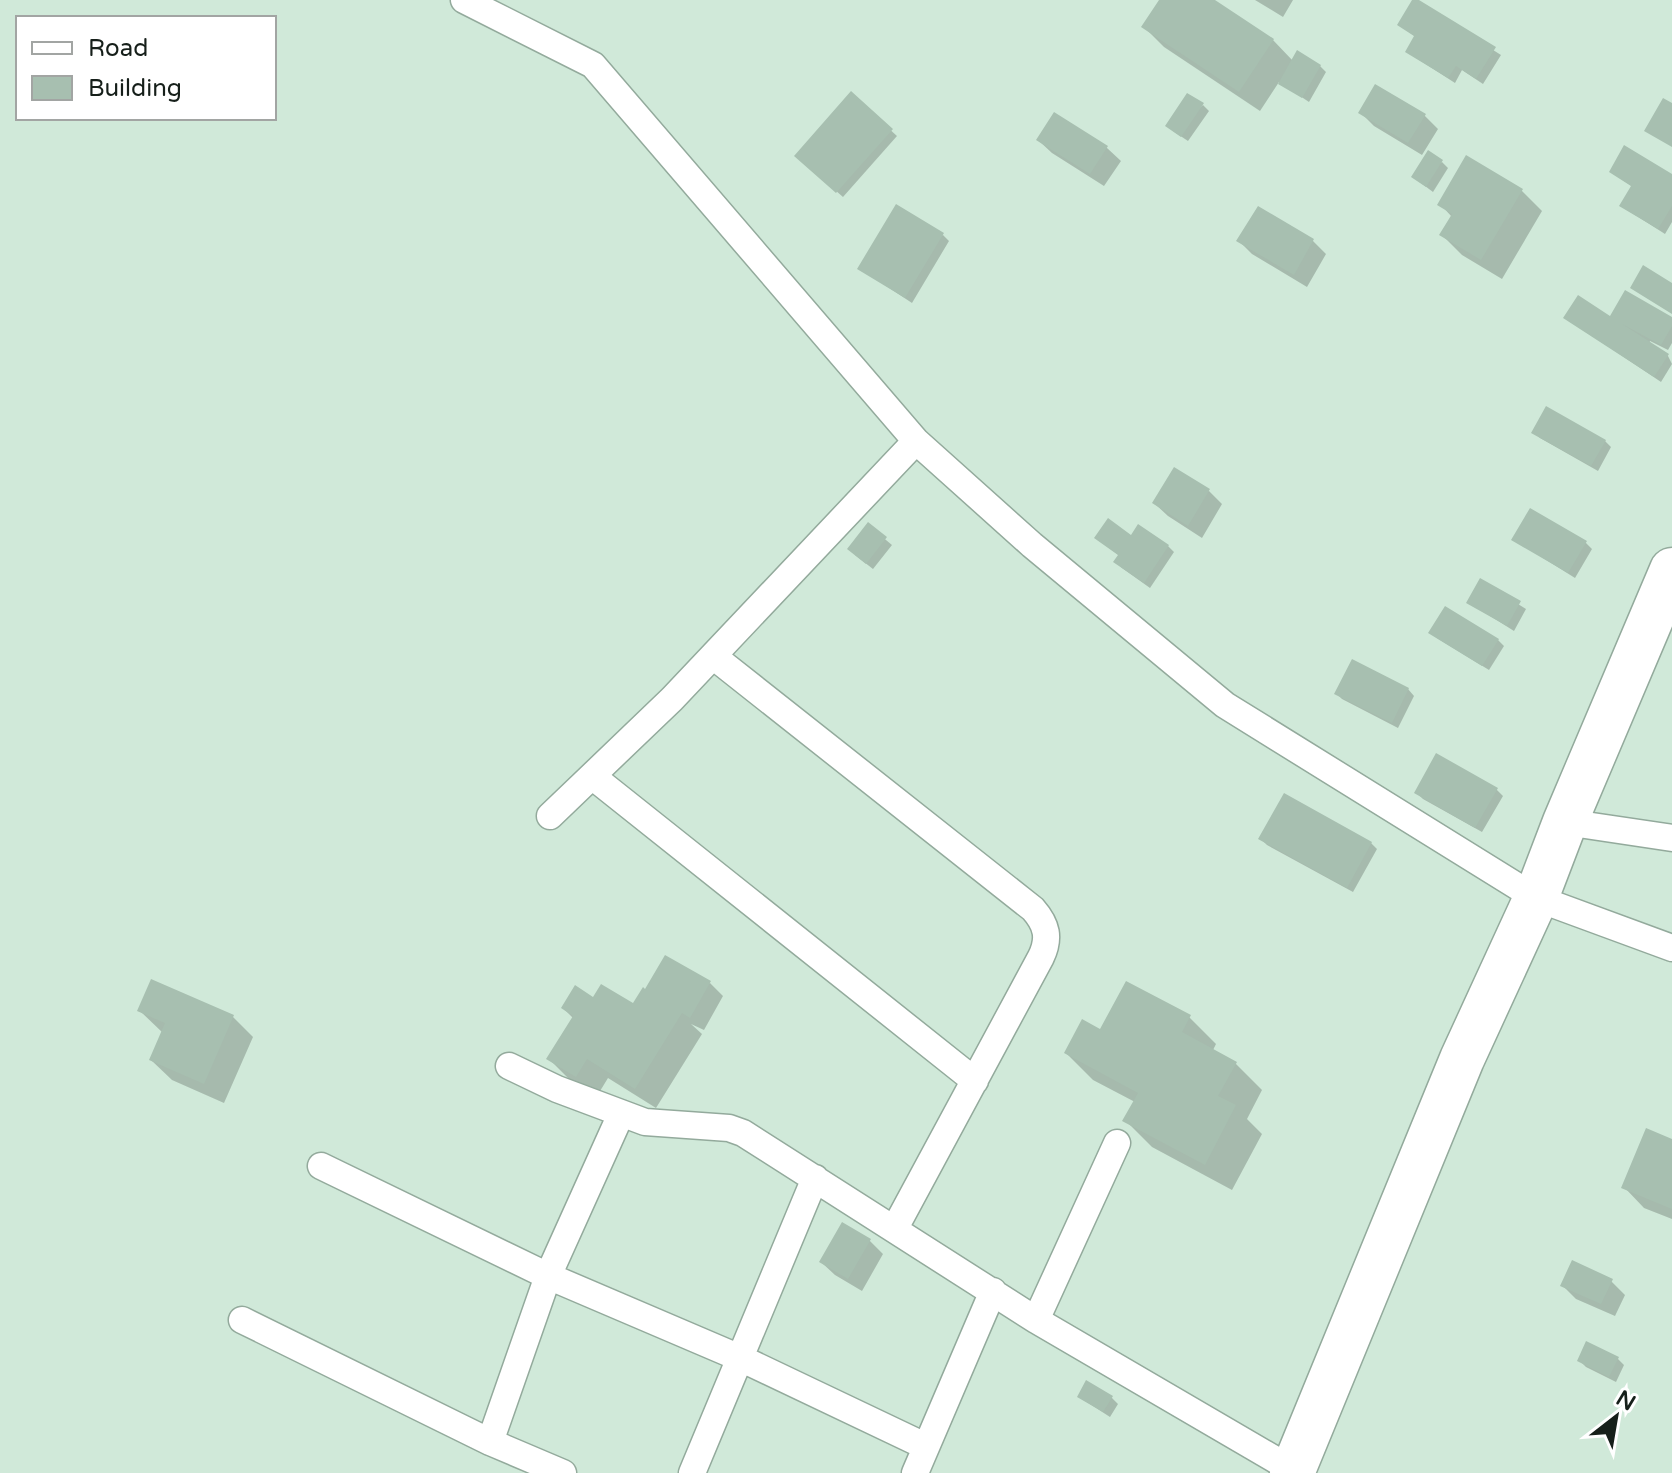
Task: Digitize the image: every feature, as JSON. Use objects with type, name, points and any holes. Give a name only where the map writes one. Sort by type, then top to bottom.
[{"type":"highway","points":[[1293,1472],[1462,1059],[1536,898],[1672,570]]},
{"type":"street","points":[[464,0],[593,65],[916,441],[1032,545],[1225,705],[1536,898],[1672,948]]},
{"type":"street","points":[[550,816],[713,656],[916,441]]},
{"type":"street","points":[[713,656],[1027,903],[1043,920],[1048,943],[895,1228]]},
{"type":"street","points":[[592,776],[975,1081]]},
{"type":"street","points":[[1565,822],[1672,838]]},
{"type":"street","points":[[509,1066],[557,1089],[645,1122],[729,1128],[743,1133],[1036,1320],[1293,1472]]},
{"type":"street","points":[[490,1442],[548,1276],[621,1114]]},
{"type":"street","points":[[1036,1320],[1117,1143]]},
{"type":"street","points":[[321,1166],[548,1276],[740,1358],[925,1446]]},
{"type":"street","points":[[692,1473],[815,1178]]},
{"type":"street","points":[[915,1473],[993,1291]]},
{"type":"street","points":[[242,1320],[490,1442],[563,1473]]},
{"type":"building","points":[[1159,0],[1215,0],[1274,39],[1239,92],[1141,27]]},
{"type":"building","points":[[1412,0],[1419,0],[1496,47],[1476,79],[1456,66],[1448,78],[1405,52],[1414,36],[1397,25]]},
{"type":"building","points":[[1297,50],[1321,65],[1302,98],[1278,84]]},
{"type":"building","points":[[1375,84],[1426,114],[1408,143],[1358,113]]},
{"type":"building","points":[[851,91],[893,129],[836,193],[794,156]]},
{"type":"building","points":[[1187,93],[1204,103],[1181,137],[1165,126]]},
{"type":"building","points":[[1663,98],[1672,103],[1672,147],[1644,131]]},
{"type":"building","points":[[1054,112],[1108,146],[1090,174],[1036,140]]},
{"type":"building","points":[[1624,145],[1672,174],[1672,206],[1658,229],[1619,206],[1631,186],[1609,172]]},
{"type":"building","points":[[1428,150],[1443,160],[1426,187],[1411,177]]},
{"type":"building","points":[[1466,155],[1523,189],[1481,260],[1439,235],[1452,214],[1437,205]]},
{"type":"building","points":[[896,204],[944,233],[905,298],[857,269]]},
{"type":"building","points":[[1258,206],[1314,239],[1294,275],[1236,241]]},
{"type":"building","points":[[1643,265],[1672,283],[1672,314],[1630,288]]},
{"type":"building","points":[[1625,290],[1672,317],[1672,326],[1661,345],[1622,324],[1669,354],[1654,377],[1563,318],[1578,295],[1610,316]]},
{"type":"building","points":[[1546,406],[1606,440],[1591,466],[1531,433]]},
{"type":"building","points":[[1174,467],[1210,489],[1188,526],[1152,503]]},
{"type":"building","points":[[1530,508],[1587,541],[1568,573],[1511,540]]},
{"type":"building","points":[[1108,518],[1131,535],[1138,524],[1169,545],[1144,583],[1113,562],[1118,555],[1094,538]]},
{"type":"building","points":[[868,522],[887,537],[866,564],[847,549]]},
{"type":"building","points":[[1480,578],[1521,601],[1507,626],[1466,603]]},
{"type":"building","points":[[1445,606],[1499,639],[1482,666],[1428,633]]},
{"type":"building","points":[[1352,659],[1409,688],[1392,723],[1334,694]]},
{"type":"building","points":[[1436,753],[1498,788],[1475,828],[1414,793]]},
{"type":"building","points":[[1284,793],[1372,842],[1347,888],[1258,839]]},
{"type":"building","points":[[665,955],[711,981],[690,1018],[682,1013],[635,1089],[587,1059],[576,1077],[546,1059],[573,1016],[561,1008],[575,985],[593,997],[601,984],[633,1003]]},
{"type":"building","points":[[151,979],[234,1015],[204,1084],[149,1060],[165,1023],[137,1011]]},
{"type":"building","points":[[1126,981],[1191,1015],[1182,1032],[1237,1062],[1218,1096],[1236,1105],[1205,1165],[1122,1121],[1138,1093],[1064,1053],[1082,1019],[1100,1029]]},
{"type":"building","points":[[1646,1128],[1672,1139],[1672,1209],[1621,1188]]},
{"type":"building","points":[[842,1222],[871,1239],[848,1279],[819,1262]]},
{"type":"building","points":[[1572,1260],[1613,1279],[1601,1304],[1560,1286]]},
{"type":"building","points":[[1586,1341],[1619,1357],[1609,1377],[1577,1361]]},
{"type":"building","points":[[1086,1380],[1113,1396],[1103,1412],[1077,1397]]}]
